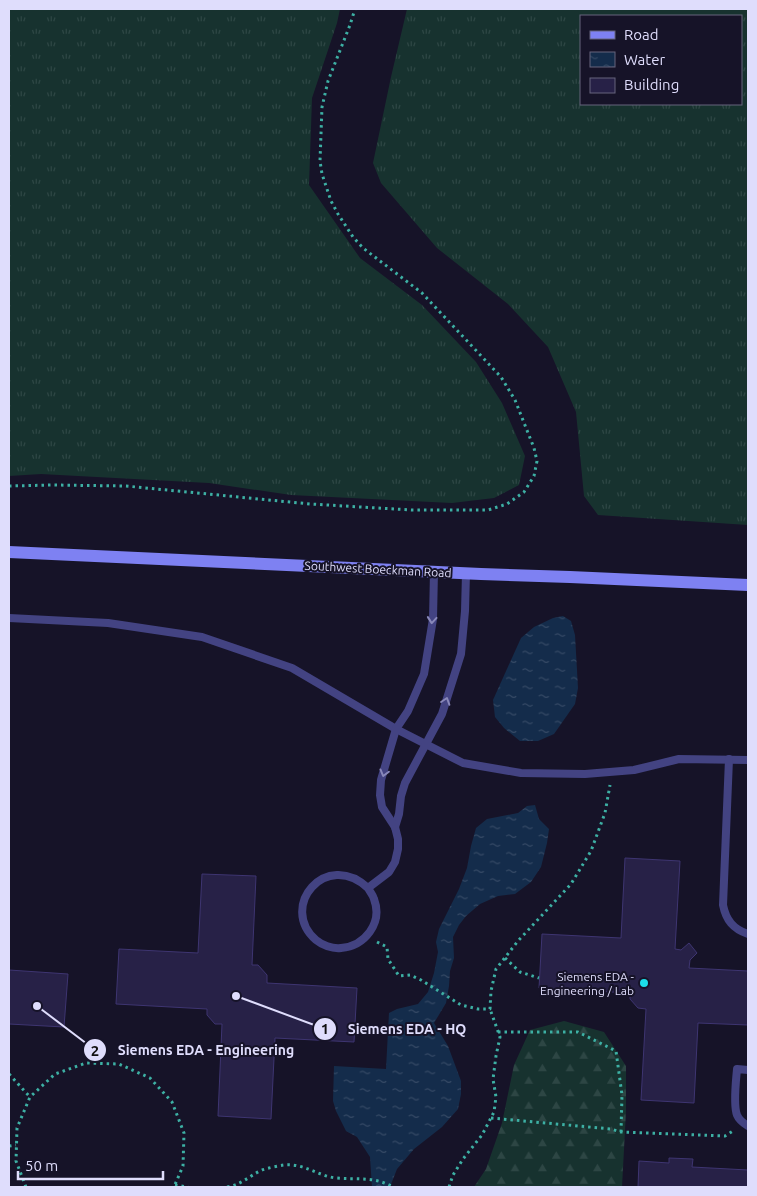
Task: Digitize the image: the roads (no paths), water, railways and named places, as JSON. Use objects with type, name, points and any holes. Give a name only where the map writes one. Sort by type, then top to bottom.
[{"type":"main road","name":"Southwest Boeckman Road","points":[[9,552],[748,585]]},
{"type":"lane","points":[[368,888],[389,872],[395,862],[398,850],[395,827],[382,807],[380,794],[396,730],[408,711],[424,674],[433,619],[434,571]]},
{"type":"lane","points":[[395,827],[405,783],[442,714],[461,654],[466,573]]},
{"type":"lane","points":[[9,618],[108,623],[202,637],[292,668],[396,730],[463,763],[521,773],[585,774],[634,770],[679,759],[748,760]]},
{"type":"lane","points":[[729,759],[723,905],[725,915],[730,924],[748,934]]},
{"type":"lane","points":[[341,875],[361,881],[368,888],[374,898],[376,918],[366,937],[358,944],[338,948],[327,946],[318,942],[310,934],[302,915],[306,895],[312,886],[330,876],[341,875]]},
{"type":"lane","points":[[746,1125],[737,1117],[735,1108],[737,1069],[748,1070]]},
{"type":"water","points":[[563,616],[571,621],[575,635],[578,688],[575,704],[554,734],[538,741],[520,741],[504,728],[495,717],[493,700],[521,638],[534,627],[553,618]]},
{"type":"water","points":[[535,805],[539,819],[549,829],[541,867],[531,882],[515,894],[498,896],[480,904],[466,916],[453,937],[454,958],[450,971],[446,1003],[434,1023],[448,1046],[461,1081],[458,1109],[442,1127],[414,1149],[397,1169],[390,1187],[372,1187],[370,1157],[357,1137],[346,1131],[336,1111],[333,1101],[334,1066],[386,1069],[389,1013],[418,1004],[428,992],[438,952],[436,942],[439,929],[467,868],[476,828],[487,819],[518,813],[527,806]]},
{"type":"place","name":"Siemens EDA - Engineering / Lab","points":[[644,983]]},
{"type":"place","name":"Siemens EDA - HQ","points":[[236,996]]},
{"type":"place","name":"Siemens EDA - Engineering","points":[[37,1006]]}]
